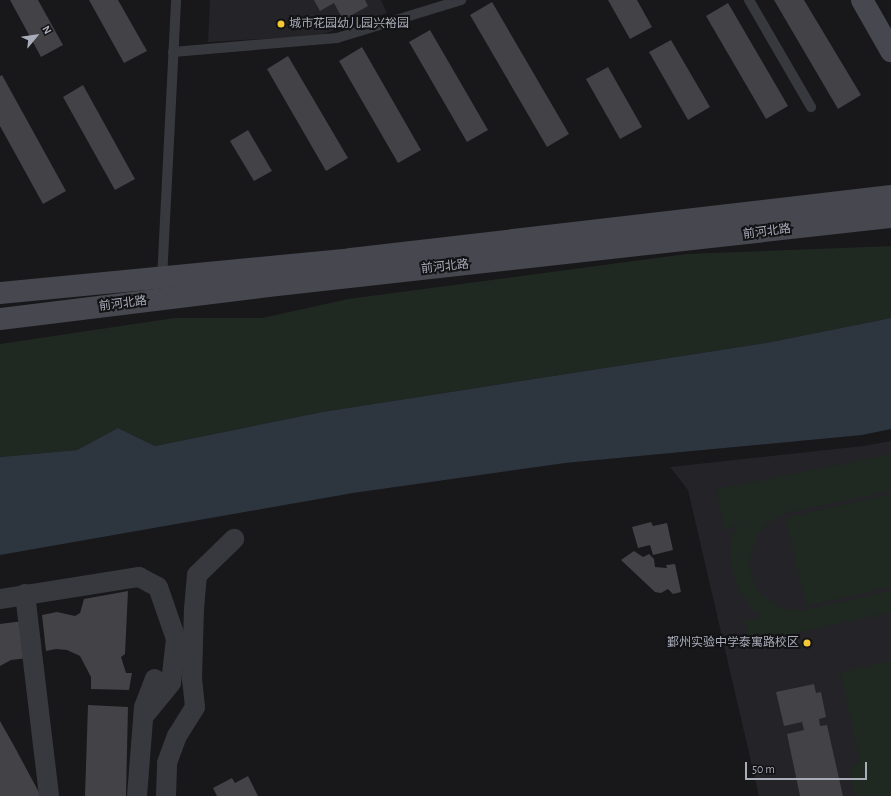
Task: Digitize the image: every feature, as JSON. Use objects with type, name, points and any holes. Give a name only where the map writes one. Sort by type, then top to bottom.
[{"type":"main road","points":[[862,0],[891,51]]},
{"type":"main road","name":"前河北路","points":[[0,293],[351,259],[891,196]]},
{"type":"main road","name":"前河北路","points":[[0,319],[161,299],[891,217]]},
{"type":"street","points":[[166,796],[167,763],[177,736],[195,707],[192,679],[194,609],[197,576],[234,539]]},
{"type":"street","points":[[0,599],[139,576],[158,587],[176,639],[170,683],[144,716]]},
{"type":"street","points":[[25,595],[50,796]]},
{"type":"street","points":[[137,796],[144,707],[155,679]]},
{"type":"lane","points":[[161,299],[176,0]]},
{"type":"lane","points":[[173,52],[337,38],[461,0]]},
{"type":"lane","points":[[749,0],[810,107]]},
{"type":"shaded area","name":"城市花园幼儿园兴裕园","points":[[210,0],[381,0],[387,13],[317,36],[208,42]]},
{"type":"shaded area","points":[[891,246],[891,318],[766,343],[322,412],[155,446],[118,428],[77,450],[0,457],[0,344],[174,318],[262,318],[348,299],[686,254]]},
{"type":"shaded area","points":[[891,318],[891,429],[862,435],[565,463],[353,493],[0,555],[0,457],[77,450],[118,428],[155,446],[322,412],[766,343]]},
{"type":"shaded area","name":"鄞州实验中学泰寓路校区","points":[[891,441],[891,796],[759,796],[688,490],[670,467],[863,446]]},
{"type":"shaded area","points":[[891,454],[891,491],[786,513],[767,524],[757,535],[749,561],[752,578],[757,588],[764,597],[786,609],[801,611],[891,591],[891,612],[749,643],[744,620],[762,616],[752,609],[738,590],[730,564],[729,549],[732,535],[740,526],[724,529],[716,489]]},
{"type":"shaded area","points":[[891,494],[891,587],[806,606],[785,518]]},
{"type":"shaded area","points":[[891,661],[891,796],[855,796],[849,766],[860,763],[840,672]]},
{"type":"building","points":[[10,0],[38,0],[63,45],[41,57]]},
{"type":"building","points":[[89,0],[118,0],[147,51],[124,63]]},
{"type":"building","points":[[314,0],[365,0],[368,6],[343,20],[334,3],[320,11]]},
{"type":"building","points":[[608,0],[637,0],[652,27],[630,39]]},
{"type":"building","points":[[774,0],[804,0],[861,95],[838,109]]},
{"type":"building","points":[[492,2],[569,134],[547,147],[470,15]]},
{"type":"building","points":[[728,3],[788,106],[766,119],[706,16]]},
{"type":"building","points":[[430,30],[488,130],[467,142],[409,42]]},
{"type":"building","points":[[671,40],[710,107],[688,120],[649,52]]},
{"type":"building","points":[[362,47],[421,150],[398,163],[339,61]]},
{"type":"building","points":[[288,56],[348,158],[326,171],[267,69]]},
{"type":"building","points":[[608,67],[642,127],[620,139],[586,79]]},
{"type":"building","points":[[2,75],[66,191],[43,204],[0,126],[0,76]]},
{"type":"building","points":[[83,85],[135,179],[115,190],[63,97]]},
{"type":"building","points":[[248,130],[272,171],[254,181],[230,141]]},
{"type":"building","points":[[651,522],[653,526],[667,523],[673,550],[653,555],[650,545],[638,548],[632,527]]},
{"type":"building","points":[[634,551],[643,557],[649,554],[654,559],[655,567],[667,568],[666,565],[675,564],[681,592],[673,594],[668,589],[661,593],[655,592],[621,560]]},
{"type":"building","points":[[128,591],[125,654],[121,657],[126,673],[132,673],[129,690],[91,689],[91,677],[80,656],[67,650],[56,649],[46,651],[42,615],[57,612],[75,616],[80,613],[84,599]]},
{"type":"building","points":[[23,621],[28,658],[11,660],[0,666],[0,624]]},
{"type":"building","points":[[814,684],[816,693],[821,692],[826,717],[819,719],[820,726],[827,725],[843,796],[800,796],[787,734],[804,730],[802,722],[784,726],[776,692]]},
{"type":"building","points":[[88,705],[128,707],[126,796],[85,796]]},
{"type":"building","points":[[0,721],[13,744],[41,796],[0,796]]},
{"type":"building","points":[[248,776],[258,796],[217,796],[213,788],[232,778],[235,783]]},
{"type":"place","name":"城市花园幼儿园兴裕园","points":[[281,24]]},
{"type":"place","name":"鄞州实验中学泰寓路校区","points":[[807,643]]}]
